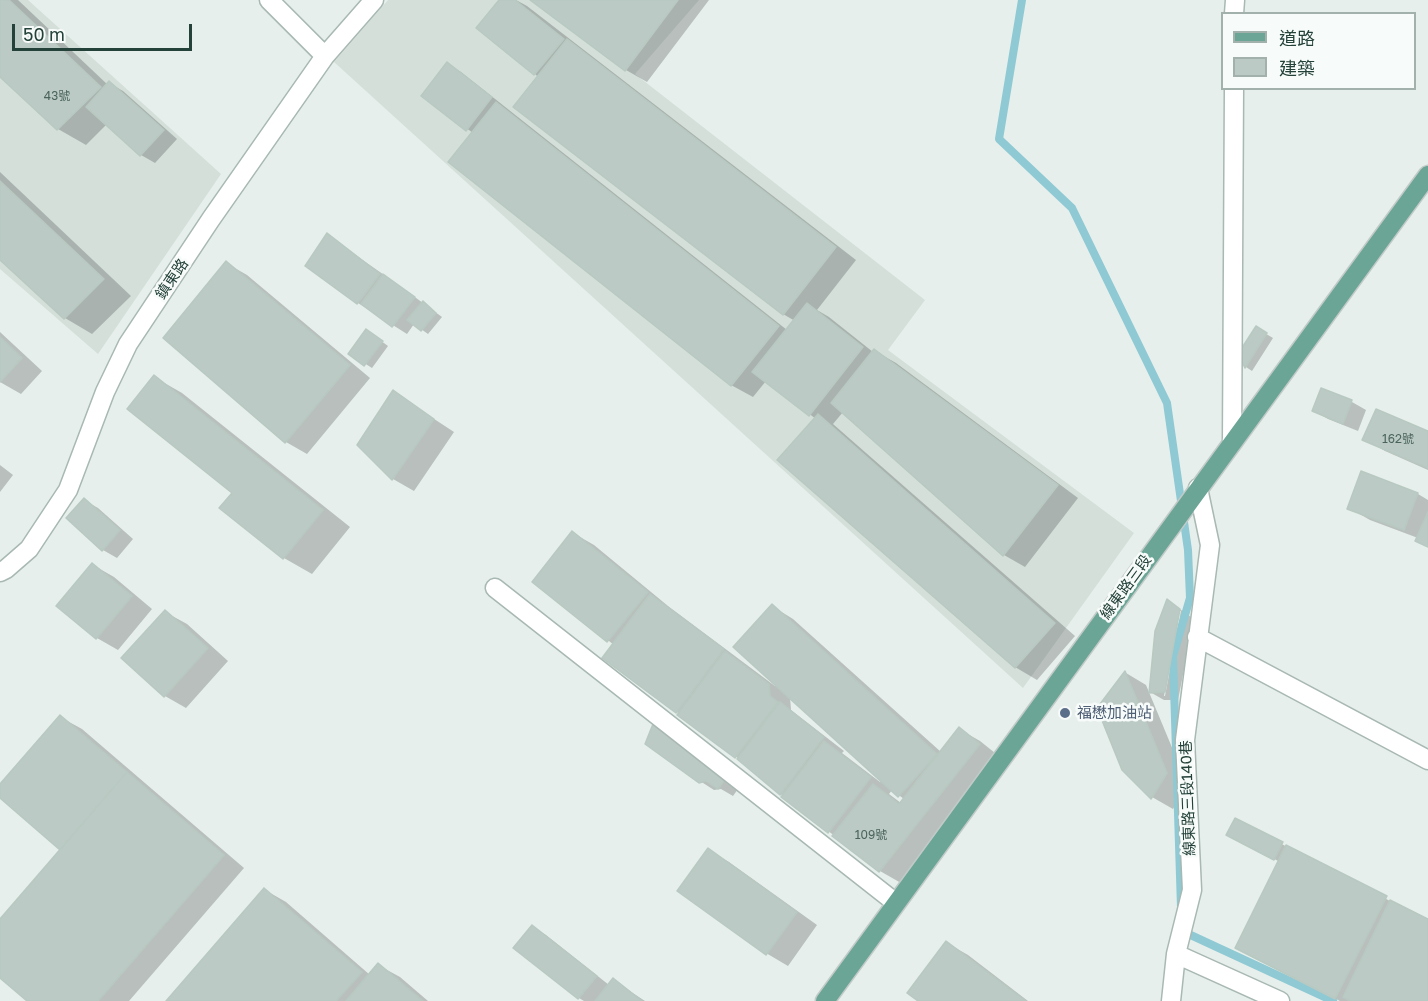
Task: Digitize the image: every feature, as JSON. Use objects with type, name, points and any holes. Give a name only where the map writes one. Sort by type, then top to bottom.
[{"type":"main road","name":"線東路三段","points":[[825,1001],[1428,175]]},
{"type":"street","points":[[269,0],[325,56]]},
{"type":"street","name":"鎮東路","points":[[0,572],[29,549],[68,490],[105,392],[128,344],[211,219],[325,56],[374,0]]},
{"type":"street","points":[[1232,443],[1234,90]]},
{"type":"street","name":"線東路三段140巷","points":[[1171,1001],[1176,954],[1192,890],[1185,741],[1210,545],[1195,492]]},
{"type":"street","points":[[495,588],[896,903]]},
{"type":"street","points":[[1197,637],[1428,760]]},
{"type":"street","points":[[1176,954],[1280,1001]]},
{"type":"shaded area","points":[[0,0],[28,0],[221,174],[98,354],[0,269]]},
{"type":"shaded area","points":[[388,0],[699,0],[635,74],[925,300],[888,350],[1134,533],[1023,688],[334,62]]},
{"type":"building","points":[[0,0],[9,0],[101,87],[57,130],[0,77]]},
{"type":"building","points":[[499,0],[515,0],[564,39],[534,75],[476,28]]},
{"type":"building","points":[[530,0],[678,0],[625,71]]},
{"type":"building","points":[[567,39],[836,247],[783,315],[513,107]]},
{"type":"building","points":[[447,62],[492,97],[466,131],[421,96]]},
{"type":"building","points":[[109,81],[164,130],[140,156],[86,107]]},
{"type":"building","points":[[496,102],[779,326],[731,386],[448,162]]},
{"type":"building","points":[[0,181],[104,279],[64,319],[0,260]]},
{"type":"building","points":[[327,233],[380,274],[357,304],[305,266]]},
{"type":"building","points":[[226,261],[350,365],[285,443],[163,338]]},
{"type":"building","points":[[383,274],[415,297],[392,327],[361,304]]},
{"type":"building","points":[[423,301],[436,313],[421,331],[407,320]]},
{"type":"building","points":[[807,303],[863,347],[809,416],[752,372]]},
{"type":"building","points":[[1256,326],[1267,333],[1245,368],[1238,354]]},
{"type":"building","points":[[366,329],[383,341],[364,366],[348,354]]},
{"type":"building","points":[[0,337],[22,358],[0,382]]},
{"type":"building","points":[[874,349],[1058,485],[1003,556],[831,403]]},
{"type":"building","points":[[154,375],[323,510],[283,559],[219,508],[232,493],[127,409]]},
{"type":"building","points":[[1321,388],[1352,400],[1343,424],[1312,411]]},
{"type":"building","points":[[393,390],[434,419],[392,480],[357,445]]},
{"type":"building","points":[[1376,409],[1428,431],[1428,468],[1362,440]]},
{"type":"building","points":[[818,414],[1055,623],[1015,668],[777,460]]},
{"type":"building","points":[[1361,471],[1418,493],[1404,530],[1347,509]]},
{"type":"building","points":[[84,498],[120,530],[102,551],[66,518]]},
{"type":"building","points":[[1428,512],[1428,547],[1415,541]]},
{"type":"building","points":[[572,531],[648,592],[607,642],[532,582]]},
{"type":"building","points":[[92,563],[132,596],[96,639],[56,606]]},
{"type":"building","points":[[650,594],[724,649],[676,713],[602,658]]},
{"type":"building","points":[[1167,599],[1180,609],[1165,692],[1149,693],[1155,631]]},
{"type":"building","points":[[772,604],[937,754],[898,797],[733,647]]},
{"type":"building","points":[[165,610],[208,648],[164,697],[121,658]]},
{"type":"building","points":[[725,651],[769,684],[770,696],[778,702],[735,758],[677,715]]},
{"type":"building","points":[[1125,671],[1167,773],[1151,799],[1122,770],[1097,708]]},
{"type":"building","points":[[780,702],[824,737],[780,795],[737,759]]},
{"type":"building","points":[[60,715],[127,772],[60,850],[0,798],[0,784]]},
{"type":"building","points":[[653,724],[725,779],[718,789],[706,781],[699,783],[645,744]]},
{"type":"building","points":[[959,727],[980,744],[879,872],[832,836],[873,784],[899,804]]},
{"type":"building","points":[[824,741],[871,777],[828,833],[781,797]]},
{"type":"building","points":[[127,772],[224,855],[98,1001],[27,1001],[0,978],[0,919]]},
{"type":"building","points":[[1235,818],[1283,842],[1274,860],[1226,835]]},
{"type":"building","points":[[1286,845],[1387,896],[1335,999],[1235,948]]},
{"type":"building","points":[[708,848],[797,912],[766,955],[677,891]]},
{"type":"building","points":[[264,888],[362,972],[336,1001],[166,1001]]},
{"type":"building","points":[[1390,900],[1428,919],[1428,1001],[1350,1001],[1343,997]]},
{"type":"building","points":[[532,925],[597,976],[578,999],[513,948]]},
{"type":"building","points":[[946,941],[1026,1001],[918,1001],[907,993]]},
{"type":"building","points":[[378,963],[423,1001],[346,1001]]},
{"type":"building","points":[[613,978],[642,1001],[595,1001]]},
{"type":"waterway","points":[[1022,0],[999,139],[1072,208],[1167,403],[1188,550],[1190,598],[1173,656],[1181,907]]},
{"type":"waterway","points":[[1182,931],[1333,1001]]},
{"type":"place","name":"福懋加油站","points":[[1065,713]]}]
